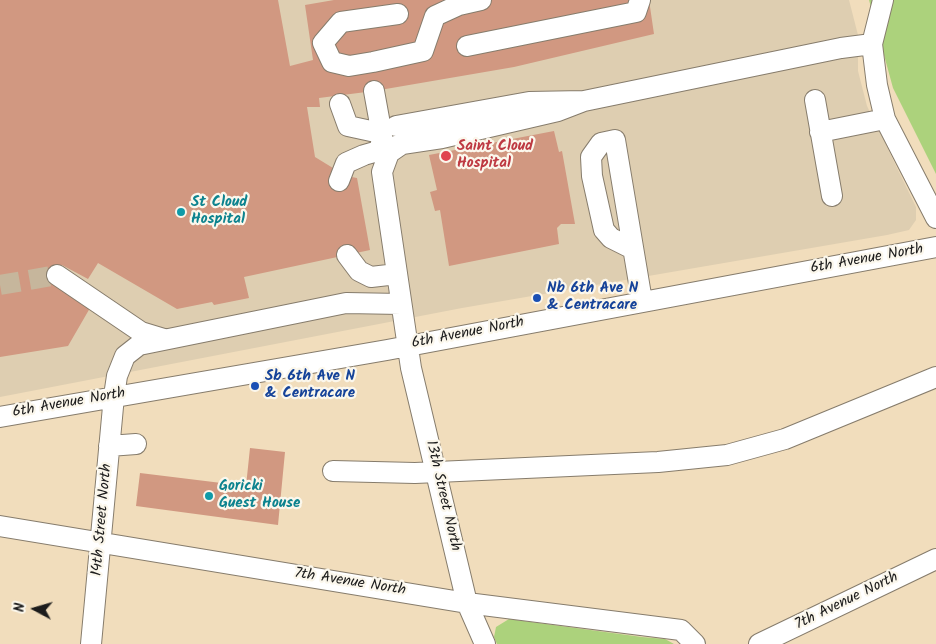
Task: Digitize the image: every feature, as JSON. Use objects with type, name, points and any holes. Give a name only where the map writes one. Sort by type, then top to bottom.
[{"type":"street","points":[[398,14],[341,22],[323,43],[332,62],[349,66],[422,51],[435,16],[459,4],[481,0]]},
{"type":"street","points":[[467,46],[636,12],[640,0]]},
{"type":"street","points":[[883,0],[872,44],[877,85],[885,119],[936,218]]},
{"type":"street","points":[[339,181],[346,163],[364,155],[380,151],[399,135],[442,138],[558,111],[584,101],[841,48],[872,44]]},
{"type":"street","points":[[374,91],[382,136],[380,151]]},
{"type":"street","points":[[815,100],[832,196]]},
{"type":"street","points":[[340,104],[348,126],[371,131]]},
{"type":"street","points":[[820,132],[885,119]]},
{"type":"street","name":"13th Street North","points":[[399,135],[389,153],[382,172],[411,368],[467,603],[485,644]]},
{"type":"street","points":[[633,249],[612,238],[604,230],[592,176],[591,157],[602,143],[615,140],[642,301]]},
{"type":"street","name":"6th Avenue North","points":[[0,417],[408,346],[642,301],[936,248]]},
{"type":"street","points":[[347,255],[359,271],[372,277],[396,274]]},
{"type":"street","points":[[57,275],[141,332],[164,339]]},
{"type":"street","name":"14th Street North","points":[[91,644],[114,396],[117,376],[125,356],[139,345],[164,339],[346,303],[401,304]]},
{"type":"street","points":[[333,471],[415,473],[658,462],[728,455],[785,439],[936,377]]},
{"type":"street","points":[[109,446],[136,444]]},
{"type":"street","name":"7th Avenue North","points":[[0,526],[467,603],[681,630],[695,644]]},
{"type":"street","name":"7th Avenue North","points":[[759,644],[936,559]]},
{"type":"shaded area","name":"Saint Cloud Hospital","points":[[0,0],[849,0],[858,35],[858,71],[867,106],[916,207],[916,220],[909,230],[887,235],[462,308],[0,397]]},
{"type":"green space","points":[[869,0],[936,0],[936,174],[893,88]]},
{"type":"green space","points":[[509,619],[665,639],[674,644],[497,644],[494,637],[496,627]]},
{"type":"building","name":"St Cloud Hospital","points":[[0,0],[278,0],[290,66],[313,60],[305,5],[334,0],[649,0],[654,34],[514,67],[374,91],[319,98],[320,107],[307,107],[315,157],[346,176],[357,178],[370,250],[244,277],[249,298],[214,305],[212,302],[177,309],[98,263],[88,279],[62,265],[53,284],[90,308],[68,346],[0,357]]},
{"type":"building","points":[[554,131],[559,152],[562,151],[575,224],[561,224],[557,228],[559,244],[449,266],[440,210],[435,211],[430,192],[437,190],[429,155]]},
{"type":"building","name":"Goricki Guest House","points":[[250,448],[285,452],[278,525],[136,506],[140,473],[246,486]]},
{"type":"tunnel","points":[[0,285],[57,275]]},
{"type":"place","name":"Saint Cloud Hospital","points":[[446,156]]},
{"type":"place","name":"St Cloud Hospital","points":[[181,212]]},
{"type":"place","name":"Nb 6th Ave N & Centracare","points":[[537,298]]},
{"type":"place","name":"Sb 6th Ave N & Centracare","points":[[255,386]]},
{"type":"place","name":"Goricki Guest House","points":[[209,496]]}]
